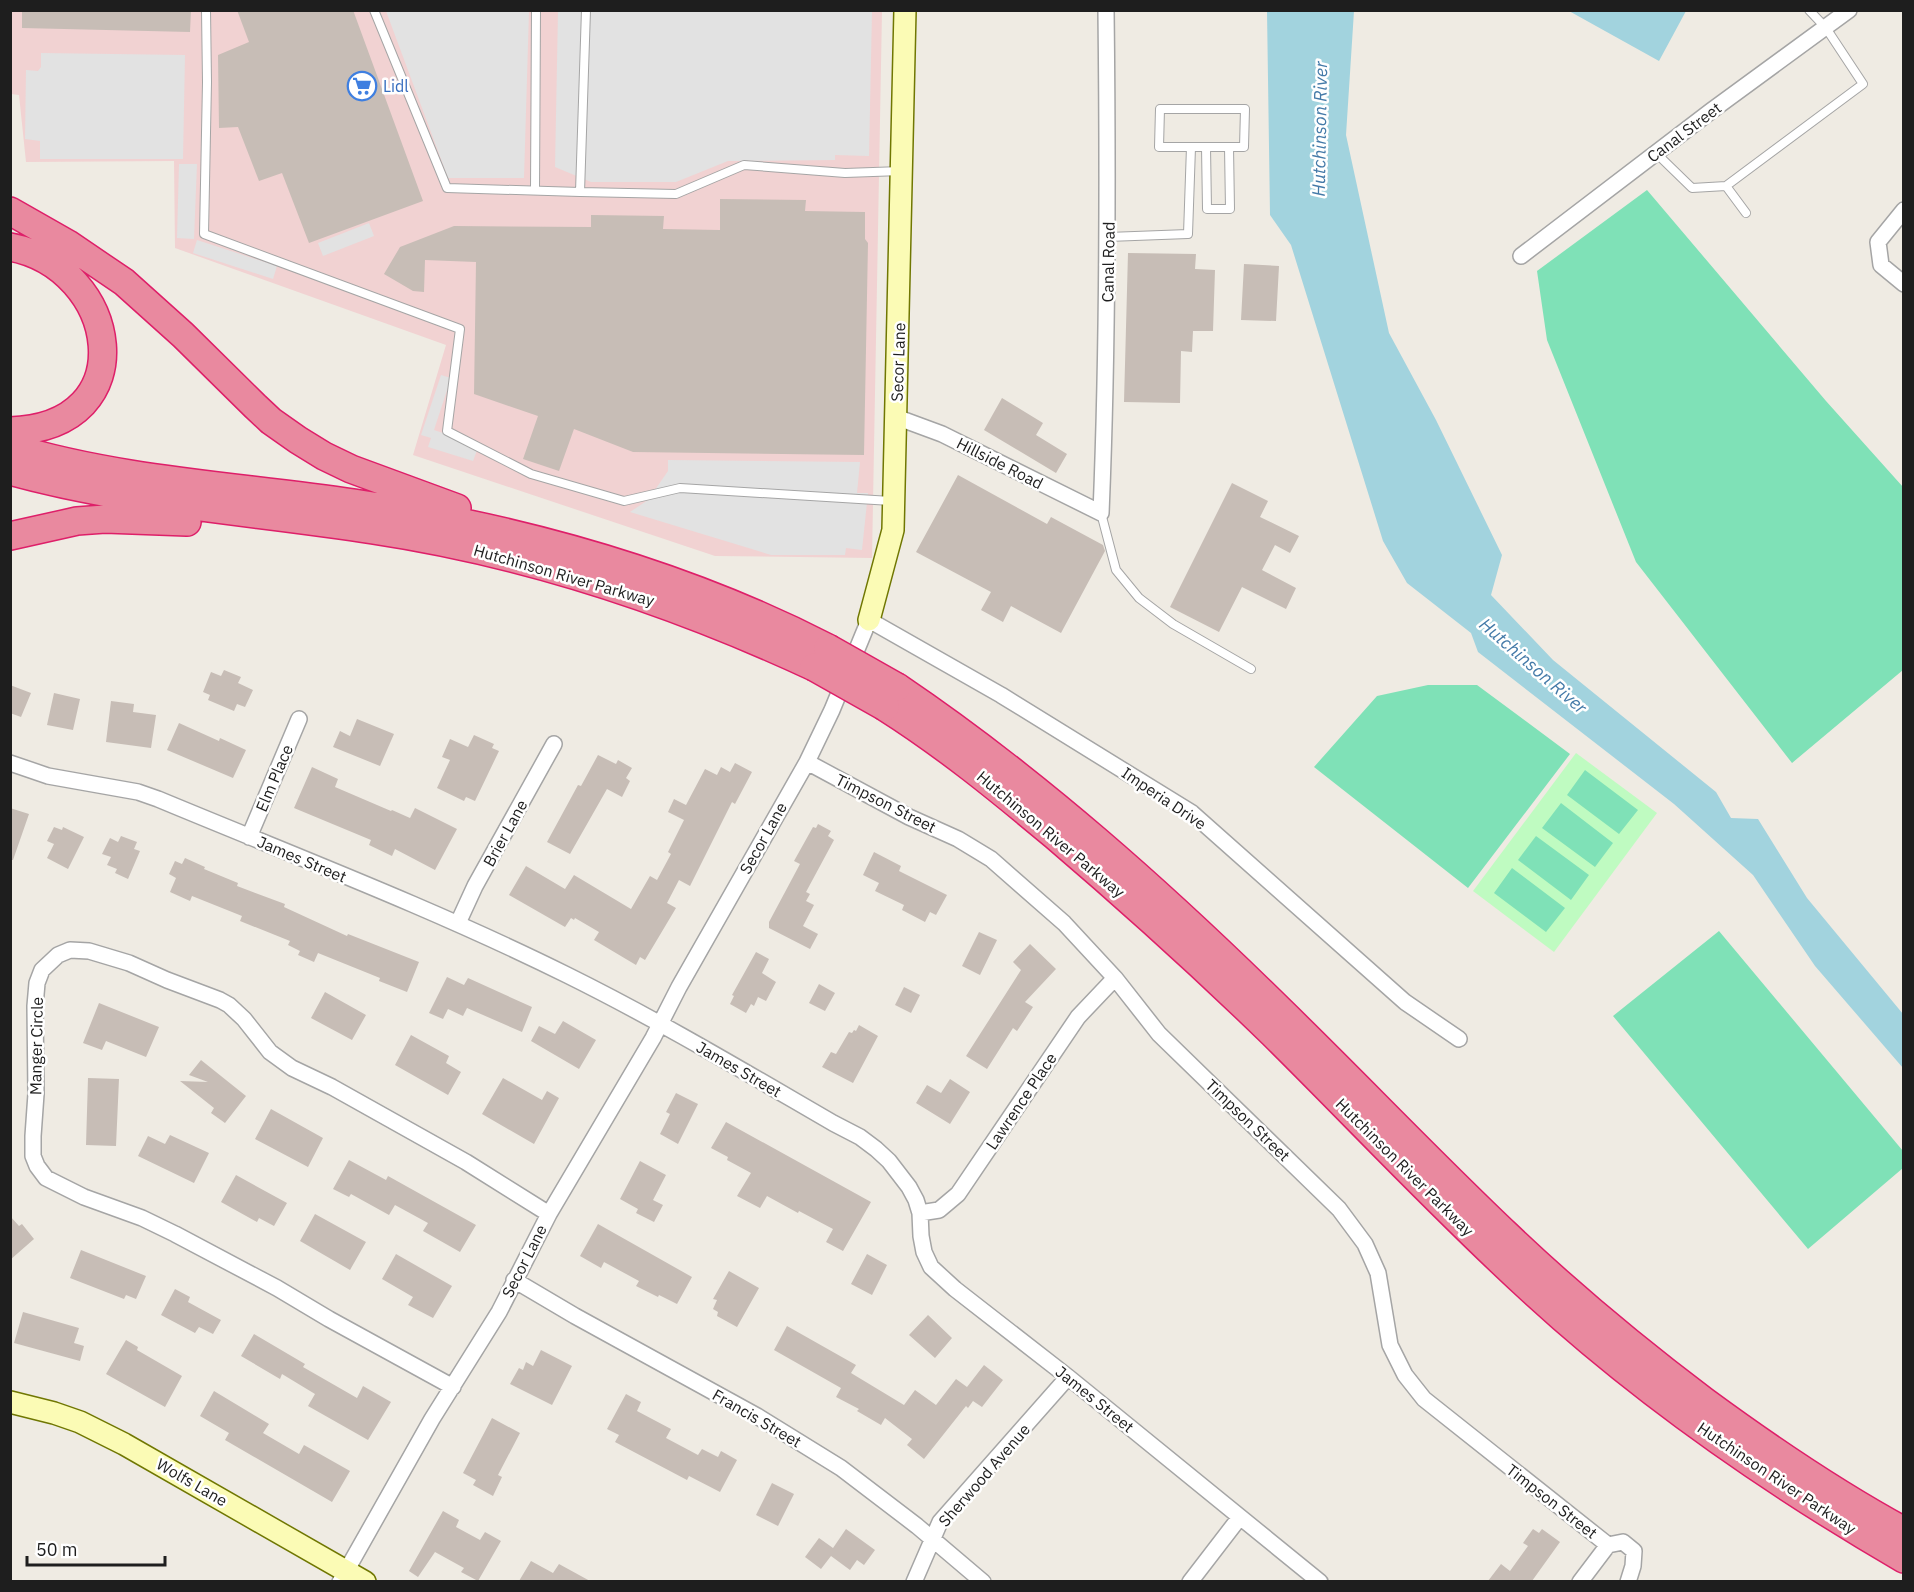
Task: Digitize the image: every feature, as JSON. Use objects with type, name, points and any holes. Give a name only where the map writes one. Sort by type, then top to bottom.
[{"type":"highway","points":[[10,211],[68,244],[124,282],[183,335],[271,421],[312,449],[345,467],[449,504],[515,535]]},
{"type":"highway","points":[[10,247],[25,250],[48,260],[77,285],[88,300],[100,329],[102,360],[98,381],[87,400],[75,413],[44,428],[10,431]]},
{"type":"highway","name":"Hutchinson River Parkway","points":[[10,447],[75,464],[119,472],[373,506],[449,520],[612,561],[736,604],[821,658],[966,736],[1009,769],[1165,902],[1280,1009],[1504,1233],[1591,1311],[1676,1379],[1777,1453],[1904,1532]]},
{"type":"highway","name":"Hutchinson River Parkway","points":[[10,471],[110,494],[407,535],[505,557],[634,593],[755,640],[821,658]]},
{"type":"highway","points":[[10,536],[77,521],[105,519],[163,520],[232,526],[293,519]]},
{"type":"highway","name":"Hutchinson River Parkway","points":[[891,697],[957,757],[998,788],[1179,944],[1276,1037],[1514,1274],[1613,1362],[1765,1474],[1904,1559]]},
{"type":"street","name":"Secor Lane","points":[[343,1576],[432,1419],[499,1312],[549,1214],[807,762],[832,710],[869,620],[893,530],[905,10]]},
{"type":"street","name":"Canal Road","points":[[1101,513],[1106,390],[1108,237],[1106,10]]},
{"type":"street","name":"Canal Street","points":[[1521,256],[1849,10]]},
{"type":"street","points":[[1904,210],[1878,242],[1881,264],[1904,284]]},
{"type":"street","name":"Hillside Road","points":[[896,417],[942,434],[1101,513]]},
{"type":"street","name":"Imperia Drive","points":[[869,620],[1001,695],[1192,813],[1405,1002],[1459,1040]]},
{"type":"street","name":"Elm Place","points":[[249,837],[299,719]]},
{"type":"street","name":"Brier Lane","points":[[458,923],[475,886],[554,744]]},
{"type":"street","name":"Timpson Street","points":[[807,762],[909,817],[958,839],[991,859],[1064,923],[1115,978],[1159,1034],[1339,1209],[1365,1244],[1378,1273],[1390,1345],[1405,1375],[1424,1400],[1608,1545]]},
{"type":"street","name":"James Street","points":[[10,763],[48,776],[138,792],[458,923],[660,1023],[860,1137],[889,1161],[909,1186],[920,1213],[924,1252],[931,1267],[955,1289],[1068,1377],[1320,1581]]},
{"type":"street","name":"Manger Circle","points":[[453,1387],[277,1288],[175,1234],[142,1218],[84,1197],[46,1178],[37,1167],[33,1156],[36,1094],[35,1006],[37,983],[42,970],[58,955],[69,950],[89,951],[129,963],[220,1000],[244,1019],[270,1052],[292,1068],[332,1087],[466,1162],[549,1214]]},
{"type":"street","name":"Lawrence Place","points":[[920,1213],[939,1210],[958,1194],[1078,1017],[1115,978]]},
{"type":"street","name":"Francis Street","points":[[514,1280],[806,1446],[850,1474],[983,1581]]},
{"type":"street","name":"Sherwood Avenue","points":[[914,1581],[940,1522],[1068,1377]]},
{"type":"street","name":"Wolfs Lane","points":[[10,1402],[80,1422],[124,1444],[343,1576],[365,1581]]},
{"type":"street","points":[[1190,1581],[1240,1517]]},
{"type":"street","points":[[1580,1581],[1608,1545],[1623,1542],[1634,1551],[1633,1566],[1628,1581]]},
{"type":"lane","points":[[206,10],[204,234],[460,329],[447,431],[531,474],[624,501],[680,488],[894,502]]},
{"type":"lane","points":[[374,10],[447,188],[676,194],[744,165],[844,173],[902,171]]},
{"type":"lane","points":[[535,190],[536,10]]},
{"type":"lane","points":[[579,192],[586,10]]},
{"type":"lane","points":[[1656,153],[1692,188],[1726,186],[1863,84],[1826,28],[1809,10]]},
{"type":"lane","points":[[1160,109],[1245,109],[1244,147],[1206,147],[1159,147],[1160,109]]},
{"type":"lane","points":[[1108,237],[1188,234],[1191,147]]},
{"type":"lane","points":[[1206,147],[1207,209],[1230,209],[1229,147]]},
{"type":"lane","points":[[1726,186],[1746,213]]},
{"type":"lane","points":[[1101,513],[1116,570],[1139,598],[1173,624],[1251,669]]},
{"type":"shaded area","points":[[10,11],[882,11],[872,558],[715,556],[413,455],[446,345],[175,248],[174,161],[26,162],[19,95],[11,94]]},
{"type":"shaded area","points":[[386,11],[529,11],[524,178],[448,178]]},
{"type":"shaded area","points":[[558,11],[872,11],[869,156],[835,155],[835,160],[728,161],[676,182],[591,182],[555,167]]},
{"type":"shaded area","points":[[41,53],[185,55],[183,159],[40,159],[40,141],[25,139],[26,70],[38,71],[41,67]]},
{"type":"shaded area","points":[[179,164],[197,164],[194,239],[177,238]]},
{"type":"shaded area","points":[[369,223],[374,236],[323,256],[318,243]]},
{"type":"shaded area","points":[[197,240],[277,266],[273,279],[193,253]]},
{"type":"shaded area","points":[[441,375],[451,378],[434,430],[479,445],[473,461],[428,447],[431,438],[421,435]]},
{"type":"shaded area","points":[[668,460],[860,462],[857,493],[868,493],[862,550],[846,548],[845,555],[771,555],[630,512],[648,500],[668,471]]},
{"type":"green space","points":[[1647,190],[1826,401],[1903,487],[1903,670],[1792,763],[1636,562],[1547,340],[1537,271]]},
{"type":"green space","points":[[1428,685],[1477,685],[1570,754],[1468,888],[1314,767],[1377,696]]},
{"type":"green space","points":[[1576,753],[1657,813],[1554,952],[1473,891]]},
{"type":"green space","points":[[1585,770],[1638,810],[1619,834],[1567,795]]},
{"type":"green space","points":[[1561,803],[1613,843],[1595,867],[1542,828]]},
{"type":"green space","points":[[1536,836],[1589,875],[1571,900],[1518,860]]},
{"type":"green space","points":[[1512,868],[1565,908],[1546,932],[1494,893]]},
{"type":"green space","points":[[1719,931],[1903,1151],[1903,1168],[1808,1249],[1613,1016]]},
{"type":"water","name":"Hutchinson River","points":[[1267,11],[1354,11],[1346,135],[1389,333],[1436,420],[1502,555],[1491,595],[1553,660],[1716,792],[1731,818],[1758,819],[1807,898],[1903,1014],[1903,1068],[1815,966],[1753,875],[1674,804],[1478,652],[1471,633],[1407,583],[1383,541],[1291,245],[1270,215]]},
{"type":"water","points":[[1569,11],[1686,11],[1659,61]]},
{"type":"building","points":[[22,10],[191,10],[190,32],[22,28]]},
{"type":"building","points":[[237,10],[353,10],[423,201],[309,243],[282,173],[259,181],[238,127],[219,128],[218,55],[249,42]]},
{"type":"building","points":[[720,199],[806,200],[805,211],[865,212],[865,239],[868,243],[864,455],[633,452],[574,429],[559,471],[523,459],[538,416],[474,394],[476,262],[425,260],[424,292],[413,291],[384,274],[400,247],[454,226],[591,227],[591,215],[664,216],[663,229],[720,230]]},
{"type":"building","points":[[1128,253],[1196,254],[1195,269],[1215,270],[1213,331],[1193,331],[1192,352],[1181,351],[1180,403],[1124,402]]},
{"type":"building","points":[[1244,264],[1279,266],[1276,321],[1241,320]]},
{"type":"building","points":[[1002,398],[1043,423],[1036,435],[1067,454],[1056,473],[984,430]]},
{"type":"building","points":[[958,475],[1047,524],[1051,517],[1103,545],[1105,551],[1061,633],[1011,606],[1003,622],[981,610],[991,592],[916,552]]},
{"type":"building","points":[[1232,483],[1268,501],[1260,517],[1299,536],[1290,553],[1275,545],[1262,570],[1296,588],[1286,609],[1242,587],[1219,632],[1170,607]]},
{"type":"building","points":[[224,670],[241,677],[238,683],[253,690],[245,707],[237,704],[234,711],[208,700],[210,695],[203,692],[211,672],[221,676]]},
{"type":"building","points":[[10,685],[31,693],[21,717],[10,713]]},
{"type":"building","points":[[54,693],[80,699],[73,730],[47,725]]},
{"type":"building","points":[[111,701],[134,704],[133,712],[156,715],[151,748],[106,742]]},
{"type":"building","points":[[357,719],[394,734],[380,766],[333,747],[340,731],[350,736]]},
{"type":"building","points":[[179,723],[246,750],[233,778],[167,750]]},
{"type":"building","points":[[474,735],[494,744],[492,748],[499,751],[475,801],[466,797],[464,801],[437,788],[450,760],[442,757],[450,739],[468,747]]},
{"type":"building","points":[[598,755],[616,764],[618,760],[632,768],[626,778],[630,781],[622,797],[607,789],[570,854],[547,842],[578,785],[581,786]]},
{"type":"building","points":[[735,763],[752,772],[735,804],[732,802],[690,886],[679,880],[667,903],[676,908],[645,960],[640,957],[636,965],[594,940],[599,932],[575,918],[574,920],[571,918],[565,927],[509,895],[526,866],[565,889],[574,875],[631,909],[650,876],[657,880],[671,854],[668,852],[684,820],[668,812],[674,799],[686,805],[705,769],[717,775],[721,767],[730,772]]},
{"type":"building","points":[[312,767],[338,779],[335,787],[391,811],[410,818],[415,808],[457,829],[435,870],[395,849],[392,856],[369,845],[371,840],[294,808]]},
{"type":"building","points":[[10,808],[29,814],[13,860],[10,860]]},
{"type":"building","points":[[818,824],[831,831],[828,836],[834,840],[806,892],[810,894],[806,901],[814,905],[803,926],[818,934],[810,949],[769,928],[769,922],[800,864],[794,861],[813,827],[816,828]]},
{"type":"building","points":[[54,827],[62,830],[63,827],[84,837],[68,869],[47,858],[54,844],[47,841]]},
{"type":"building","points":[[121,836],[137,842],[134,849],[140,851],[128,879],[115,873],[117,869],[107,865],[111,857],[102,854],[110,838],[118,842]]},
{"type":"building","points":[[874,852],[901,866],[899,871],[947,895],[936,915],[930,912],[925,922],[902,910],[904,905],[875,891],[879,883],[863,875]]},
{"type":"building","points":[[185,858],[205,867],[204,869],[238,883],[237,886],[285,904],[284,907],[347,936],[348,934],[419,962],[407,992],[379,981],[380,978],[318,953],[314,962],[298,955],[300,951],[288,945],[290,941],[240,921],[242,916],[192,896],[190,901],[170,892],[176,878],[169,874],[175,861],[182,864]]},
{"type":"building","points":[[979,932],[997,940],[980,975],[962,966]]},
{"type":"building","points":[[1030,944],[1056,969],[1025,1002],[1033,1007],[1017,1031],[1013,1028],[987,1069],[966,1056],[1021,970],[1013,962]]},
{"type":"building","points":[[756,952],[769,959],[762,973],[776,982],[766,1001],[758,997],[754,1006],[751,1004],[746,1013],[730,1004],[734,996],[732,995]]},
{"type":"building","points":[[447,977],[464,985],[468,978],[532,1007],[522,1032],[467,1008],[463,1016],[448,1009],[443,1019],[429,1013]]},
{"type":"building","points":[[819,984],[835,993],[825,1011],[809,1003]]},
{"type":"building","points":[[904,987],[920,995],[911,1013],[895,1005]]},
{"type":"building","points":[[325,992],[366,1015],[352,1040],[311,1018]]},
{"type":"building","points":[[99,1003],[159,1027],[146,1057],[106,1041],[102,1050],[83,1043]]},
{"type":"building","points":[[563,1021],[596,1040],[579,1069],[531,1041],[539,1026],[555,1034]]},
{"type":"building","points":[[859,1025],[878,1036],[853,1083],[822,1067],[831,1052],[836,1054],[849,1032],[856,1031]]},
{"type":"building","points":[[411,1035],[449,1056],[446,1063],[461,1072],[448,1095],[395,1065]]},
{"type":"building","points":[[201,1060],[246,1096],[225,1123],[211,1113],[214,1108],[180,1081],[208,1082],[189,1075]]},
{"type":"building","points":[[88,1078],[119,1079],[116,1146],[86,1145]]},
{"type":"building","points":[[503,1078],[542,1100],[547,1091],[559,1098],[534,1144],[482,1114]]},
{"type":"building","points":[[950,1079],[970,1092],[950,1124],[916,1103],[927,1085],[941,1093]]},
{"type":"building","points":[[676,1093],[698,1104],[678,1144],[660,1134],[670,1114],[666,1112]]},
{"type":"building","points":[[271,1109],[323,1138],[308,1167],[255,1139]]},
{"type":"building","points":[[726,1122],[871,1202],[843,1251],[826,1242],[833,1229],[799,1211],[798,1213],[767,1196],[760,1208],[737,1196],[751,1173],[711,1148]]},
{"type":"building","points":[[170,1135],[209,1153],[194,1183],[138,1156],[148,1136],[165,1144]]},
{"type":"building","points":[[349,1160],[386,1180],[388,1176],[476,1225],[460,1252],[423,1231],[428,1223],[395,1205],[389,1215],[351,1194],[349,1197],[333,1189]]},
{"type":"building","points":[[640,1161],[666,1175],[653,1200],[663,1205],[654,1222],[636,1213],[638,1209],[620,1199]]},
{"type":"building","points":[[236,1175],[287,1203],[274,1226],[259,1218],[257,1222],[221,1202]]},
{"type":"building","points":[[315,1214],[366,1242],[350,1270],[300,1241]]},
{"type":"building","points":[[10,1216],[19,1226],[22,1224],[34,1239],[10,1260]]},
{"type":"building","points":[[598,1224],[692,1277],[677,1304],[636,1286],[639,1281],[604,1262],[601,1268],[580,1256]]},
{"type":"building","points":[[81,1250],[146,1276],[136,1299],[126,1295],[124,1299],[70,1278]]},
{"type":"building","points":[[396,1254],[452,1286],[433,1318],[408,1305],[413,1297],[382,1279]]},
{"type":"building","points":[[867,1254],[887,1265],[872,1295],[851,1284]]},
{"type":"building","points":[[729,1271],[759,1288],[737,1327],[717,1316],[718,1312],[713,1309],[717,1300],[713,1299]]},
{"type":"building","points":[[175,1289],[190,1297],[188,1302],[221,1320],[213,1334],[199,1327],[195,1333],[161,1315]]},
{"type":"building","points":[[23,1312],[79,1328],[74,1343],[84,1346],[80,1361],[14,1343]]},
{"type":"building","points":[[928,1315],[952,1338],[935,1358],[909,1335]]},
{"type":"building","points":[[787,1326],[856,1365],[851,1373],[904,1405],[915,1390],[936,1405],[956,1379],[967,1387],[984,1365],[1003,1380],[982,1407],[973,1401],[968,1408],[966,1406],[924,1459],[907,1445],[912,1439],[885,1418],[881,1425],[857,1411],[859,1409],[836,1397],[841,1388],[774,1350]]},
{"type":"building","points":[[254,1334],[305,1364],[303,1367],[357,1398],[363,1386],[391,1402],[368,1440],[308,1406],[315,1394],[282,1374],[280,1379],[241,1356]]},
{"type":"building","points":[[126,1340],[138,1347],[137,1350],[182,1376],[165,1407],[106,1374]]},
{"type":"building","points":[[541,1350],[572,1366],[552,1405],[510,1384],[519,1368],[523,1370],[526,1362],[533,1366]]},
{"type":"building","points":[[214,1391],[269,1424],[263,1433],[299,1454],[304,1445],[350,1471],[332,1502],[225,1440],[229,1433],[200,1416]]},
{"type":"building","points":[[626,1394],[641,1402],[637,1411],[671,1429],[666,1438],[698,1455],[702,1449],[718,1457],[721,1451],[737,1460],[720,1492],[689,1476],[687,1480],[615,1442],[619,1435],[607,1429]]},
{"type":"building","points":[[492,1418],[520,1433],[498,1475],[502,1477],[493,1496],[473,1485],[476,1480],[463,1473]]},
{"type":"building","points":[[772,1483],[794,1494],[778,1526],[756,1515]]},
{"type":"building","points":[[443,1511],[459,1520],[456,1527],[480,1540],[485,1532],[501,1541],[478,1581],[461,1572],[464,1568],[435,1552],[418,1577],[409,1571]]},
{"type":"building","points":[[846,1529],[875,1550],[864,1565],[857,1560],[850,1570],[831,1556],[821,1569],[805,1557],[819,1538],[833,1548]]},
{"type":"building","points":[[1533,1529],[1539,1533],[1542,1529],[1560,1542],[1532,1581],[1488,1581],[1501,1564],[1510,1571],[1528,1546],[1523,1543]]},
{"type":"building","points":[[531,1561],[553,1573],[559,1564],[590,1581],[519,1581]]},
{"type":"place","name":"Lidl","points":[[362,86]]}]
